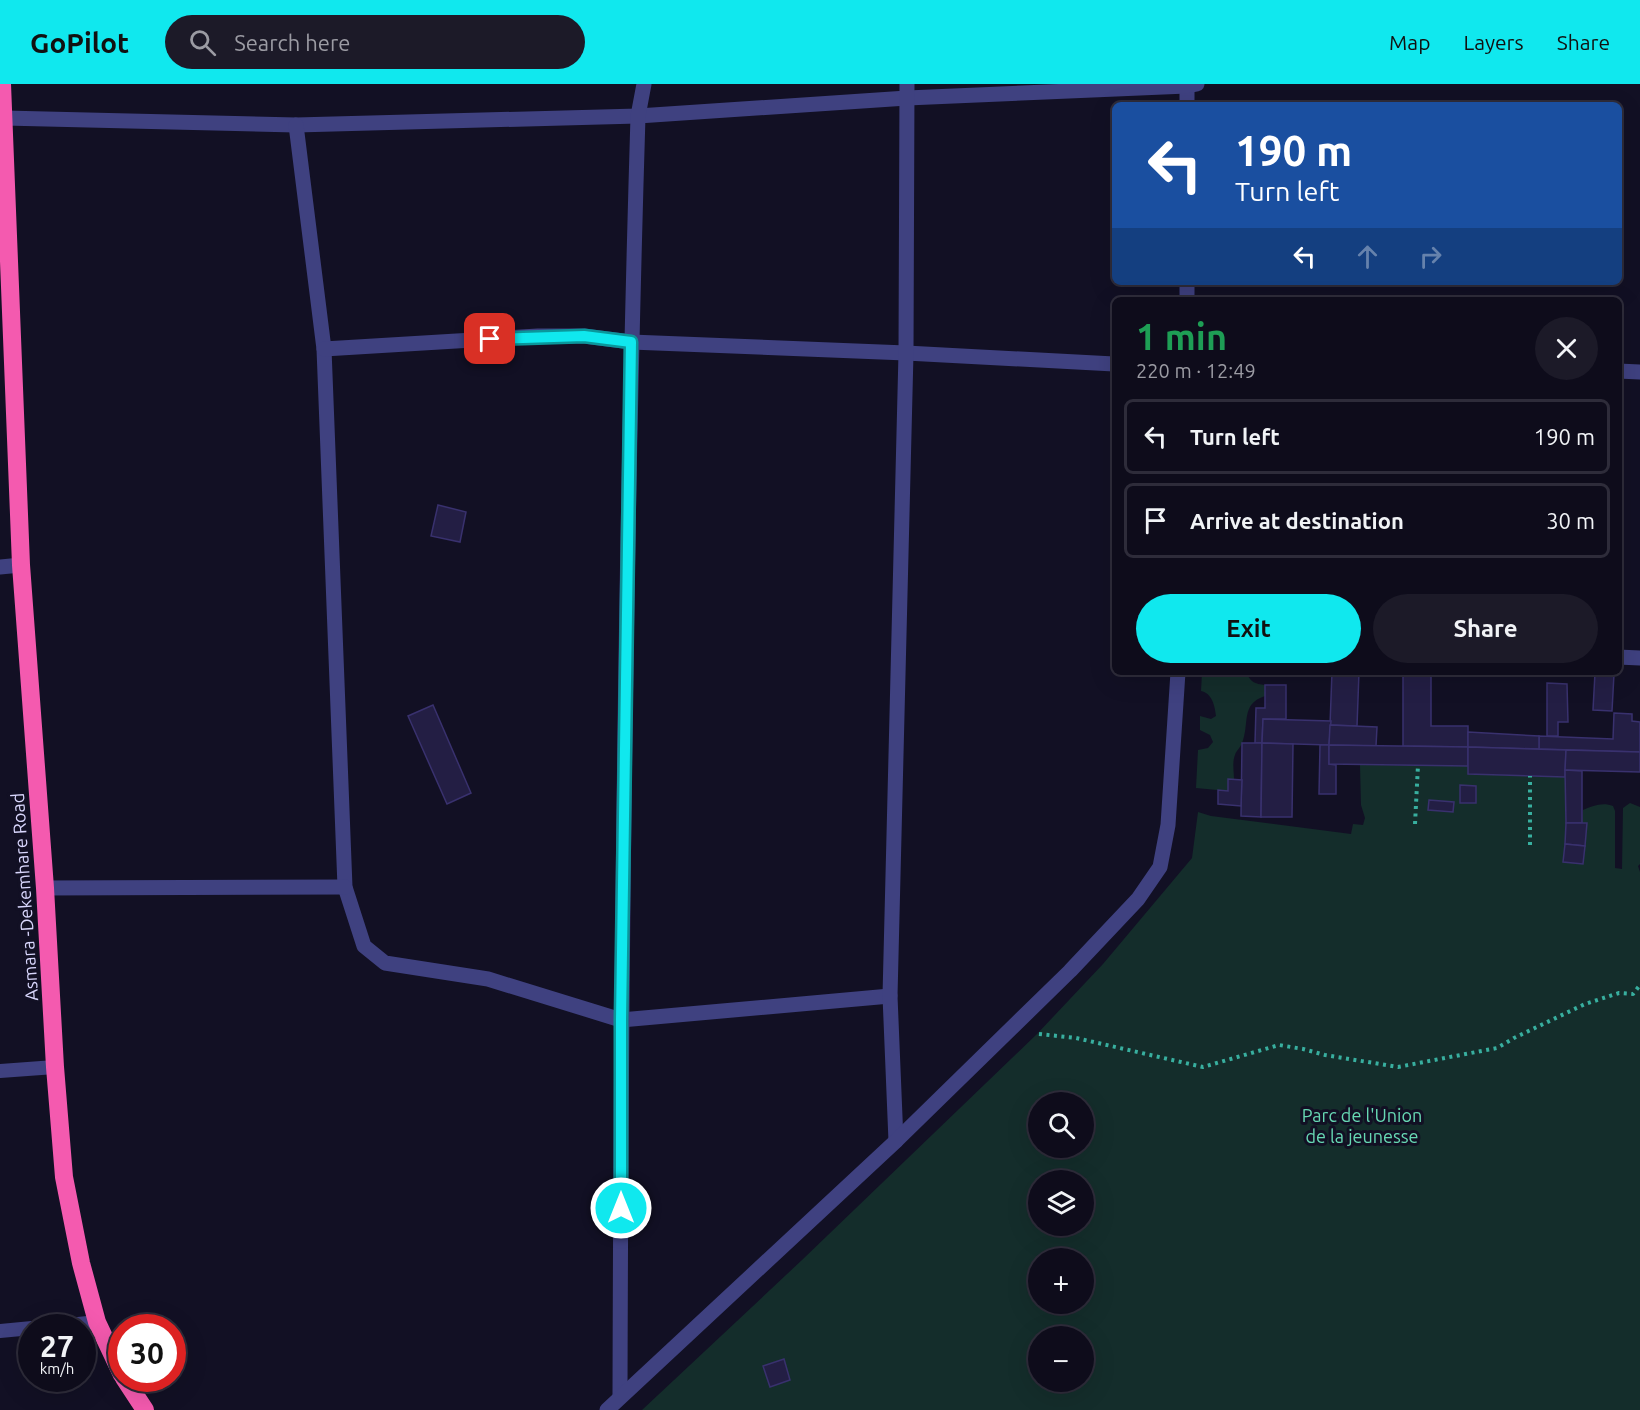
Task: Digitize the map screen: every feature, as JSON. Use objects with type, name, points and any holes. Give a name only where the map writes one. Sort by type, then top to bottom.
[{"type":"highway","name":"Asmara -Dekemhare Road","points":[[2,84],[21,566],[64,1177],[81,1263],[97,1322],[108,1345]]},
{"type":"highway","points":[[133,1392],[145,1410]]},
{"type":"street","points":[[620,1397],[621,1020],[631,342],[638,116],[644,84]]},
{"type":"street","points":[[4,118],[296,125],[638,116],[907,91],[1190,85],[1187,102]]},
{"type":"street","points":[[896,1141],[890,996],[906,353],[907,91]]},
{"type":"street","points":[[296,125],[324,349],[345,887],[364,946],[385,963],[488,979],[621,1020],[890,996]]},
{"type":"street","points":[[324,349],[538,336],[584,336],[631,342],[1112,364]]},
{"type":"street","points":[[1622,371],[1640,372]]},
{"type":"street","points":[[0,567],[21,566]]},
{"type":"street","points":[[1622,657],[1640,658]]},
{"type":"street","points":[[607,1410],[896,1141],[1070,972],[1138,899],[1160,867],[1168,825],[1178,675]]},
{"type":"street","points":[[45,888],[345,887]]},
{"type":"lane","points":[[0,1071],[56,1067]]},
{"type":"lane","points":[[0,1331],[18,1329]]},
{"type":"path","points":[[1415,824],[1418,765]]},
{"type":"path","points":[[1530,776],[1530,845]]},
{"type":"path","points":[[1009,1031],[1076,1038],[1203,1067],[1279,1046],[1398,1067],[1497,1048],[1585,1004],[1619,993],[1633,994],[1640,985]]},
{"type":"green space","points":[[1202,675],[1248,675],[1253,682],[1265,685],[1265,696],[1252,704],[1249,709],[1242,743],[1234,758],[1234,779],[1228,779],[1228,791],[1196,788],[1198,750],[1208,748],[1213,742],[1210,735],[1200,730],[1200,716],[1211,719],[1216,716],[1210,697],[1201,691]]},
{"type":"green space","name":"Parc de l'Union de la jeunesse","points":[[1360,765],[1468,766],[1468,774],[1565,777],[1564,862],[1583,864],[1587,824],[1582,823],[1583,810],[1605,804],[1613,806],[1615,811],[1615,868],[1622,869],[1623,808],[1630,803],[1640,807],[1640,864],[1638,866],[1640,872],[1640,1410],[642,1410],[1037,1034],[1103,964],[1192,858],[1198,812],[1211,816],[1351,834],[1353,824],[1363,825],[1365,818],[1361,805]]},
{"type":"building","points":[[438,505],[466,512],[460,542],[431,536]]},
{"type":"building","points":[[1332,675],[1359,675],[1357,726],[1330,725]]},
{"type":"building","points":[[1403,675],[1431,675],[1431,726],[1468,726],[1468,747],[1403,746]]},
{"type":"building","points":[[1595,675],[1614,675],[1612,711],[1593,710]]},
{"type":"building","points":[[1547,683],[1567,684],[1568,722],[1558,722],[1558,736],[1547,736]]},
{"type":"building","points":[[1265,685],[1286,685],[1286,719],[1263,719],[1262,743],[1255,743],[1256,708],[1265,708]]},
{"type":"building","points":[[433,705],[471,793],[447,804],[408,716]]},
{"type":"building","points":[[1614,713],[1632,714],[1632,721],[1640,722],[1640,752],[1539,749],[1539,736],[1613,739]]},
{"type":"building","points":[[1263,719],[1331,721],[1329,745],[1262,743]]},
{"type":"building","points":[[1330,725],[1377,727],[1376,746],[1329,745]]},
{"type":"building","points":[[1468,732],[1539,736],[1539,749],[1468,747]]},
{"type":"building","points":[[1242,743],[1262,743],[1261,817],[1241,816]]},
{"type":"building","points":[[1262,743],[1293,744],[1292,817],[1261,817]]},
{"type":"building","points":[[1320,745],[1329,745],[1329,764],[1336,765],[1336,794],[1319,794]]},
{"type":"building","points":[[1329,745],[1468,747],[1468,766],[1329,764]]},
{"type":"building","points":[[1468,747],[1566,750],[1565,777],[1468,774]]},
{"type":"building","points":[[1566,750],[1640,752],[1640,772],[1565,770]]},
{"type":"building","points":[[1565,770],[1582,771],[1582,823],[1566,823]]},
{"type":"building","points":[[1228,779],[1242,780],[1241,806],[1218,804],[1218,790],[1228,791]]},
{"type":"building","points":[[1460,785],[1476,786],[1476,803],[1460,803]]},
{"type":"building","points":[[1429,800],[1454,802],[1453,812],[1428,810]]},
{"type":"building","points":[[1566,823],[1587,823],[1585,846],[1565,844]]},
{"type":"building","points":[[1565,844],[1585,846],[1583,864],[1563,862]]},
{"type":"building","points":[[784,1359],[790,1380],[770,1387],[763,1366]]},
{"type":"route","points":[[490,339],[584,336],[631,342],[621,1020],[621,1208]]}]
